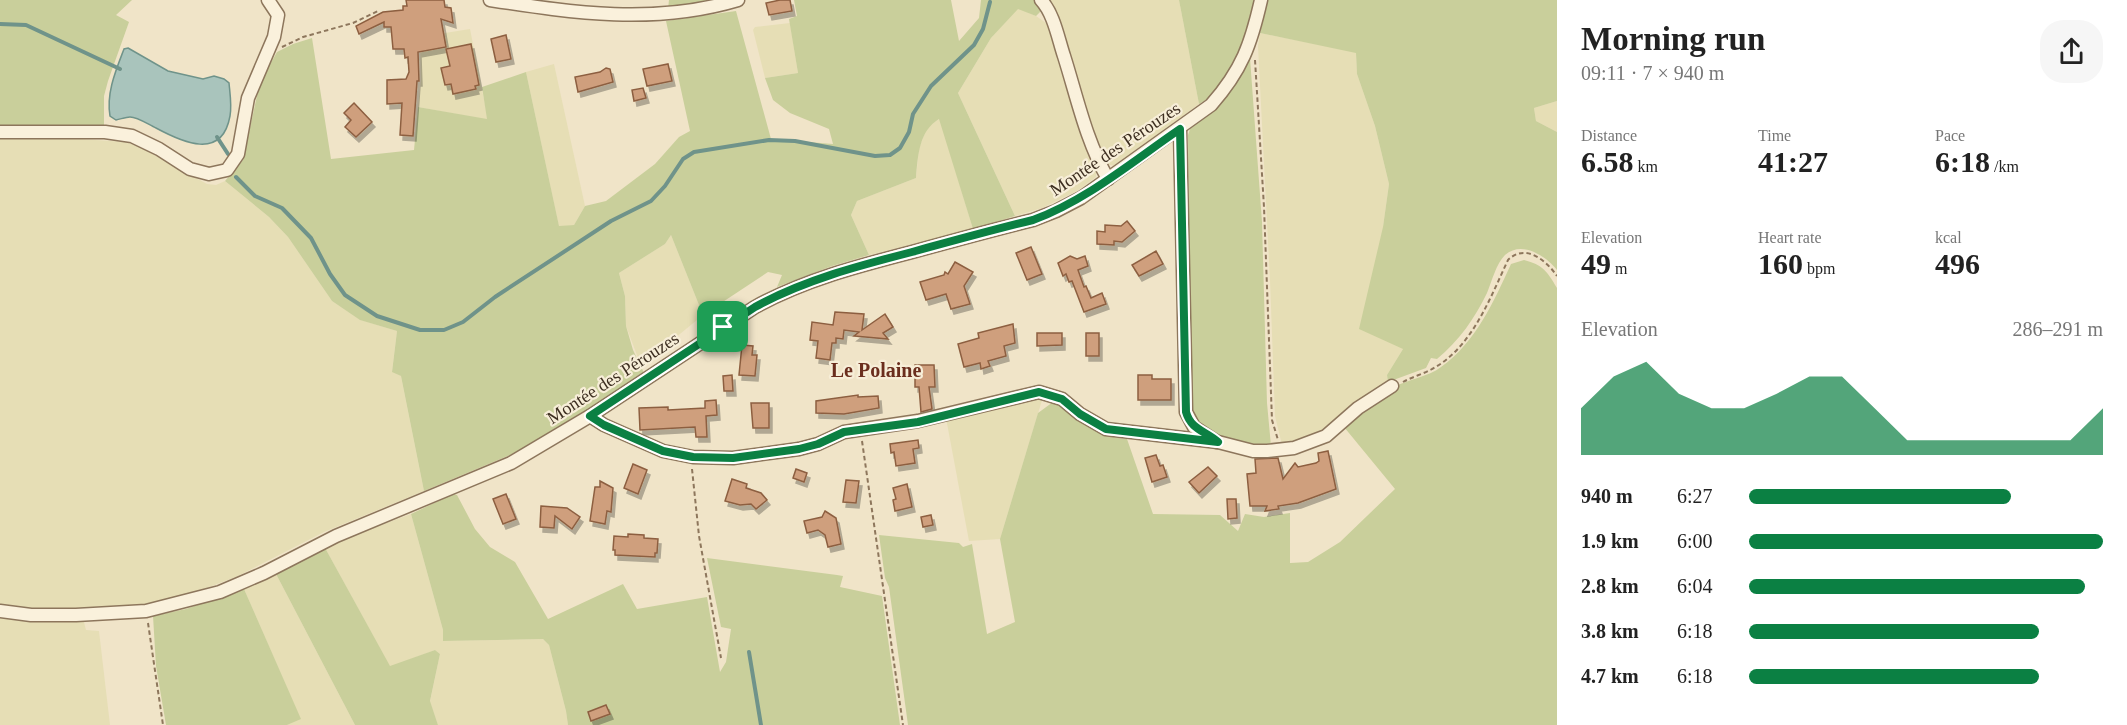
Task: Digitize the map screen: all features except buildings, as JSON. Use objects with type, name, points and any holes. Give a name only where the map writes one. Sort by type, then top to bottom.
[{"type":"street","points":[[0,132],[105,132],[132,136],[159,149],[190,169],[209,174],[227,170],[238,154],[248,98],[274,36],[278,15],[268,0]]},
{"type":"street","points":[[490,0],[584,13],[636,16],[687,12],[738,0]]},
{"type":"street","points":[[1041,0],[1046,5],[1057,33],[1095,156],[1108,178]]},
{"type":"street","name":"Montée des Pérouzes","points":[[0,611],[31,615],[76,615],[146,611],[220,592],[264,573],[336,536],[511,462],[590,416],[755,307],[779,294],[810,281],[867,263],[1033,220],[1056,211],[1081,198],[1211,105],[1226,88],[1242,63],[1250,43],[1261,0]]},
{"type":"street","points":[[1180,129],[1186,412],[1194,427],[1218,442]]},
{"type":"street","points":[[590,416],[604,425],[663,451],[693,457],[733,458],[774,454],[818,444],[844,432],[918,422],[1039,392],[1062,399],[1080,414],[1106,429],[1218,442],[1253,451],[1282,451],[1326,436],[1358,408],[1392,386]]},
{"type":"path","points":[[266,55],[303,37],[353,23],[378,11]]},
{"type":"path","points":[[1250,43],[1255,51],[1264,207],[1272,420],[1282,451]]},
{"type":"path","points":[[1392,386],[1434,368],[1455,351],[1480,317],[1512,255],[1518,252],[1528,253],[1544,260],[1557,276]]},
{"type":"path","points":[[861,429],[903,725]]},
{"type":"path","points":[[693,457],[692,480],[699,536],[721,658]]},
{"type":"path","points":[[146,611],[150,649],[164,725]]},
{"type":"shaded area","points":[[1044,0],[1179,0],[1199,104],[1115,166],[1106,164],[1100,155]]},
{"type":"shaded area","points":[[1018,8],[1046,23],[1096,169],[1096,177],[1077,191],[1042,208],[1015,216],[958,93],[991,38]]},
{"type":"shaded area","points":[[790,23],[798,73],[765,78],[753,30],[755,27]]},
{"type":"shaded area","points":[[470,29],[488,120],[418,107],[421,81],[420,37]]},
{"type":"shaded area","points":[[1260,33],[1356,52],[1357,74],[1375,126],[1389,184],[1383,227],[1403,349],[1387,375],[1388,382],[1372,390],[1318,433],[1302,441],[1282,445],[1275,416],[1258,46]]},
{"type":"shaded area","points":[[554,64],[585,206],[574,225],[559,227],[526,72]]},
{"type":"shaded area","points":[[1557,101],[1557,132],[1536,121],[1534,108]]},
{"type":"shaded area","points":[[940,119],[973,229],[869,255],[851,215],[857,201],[916,178],[919,148],[928,125]]},
{"type":"shaded area","points":[[36,136],[126,142],[142,148],[207,184],[216,185],[225,181],[269,217],[288,237],[332,301],[361,320],[397,331],[392,371],[401,376],[424,491],[324,532],[238,576],[191,594],[114,609],[43,610],[0,606],[0,139]]},
{"type":"shaded area","points":[[671,235],[703,315],[641,366],[626,326],[625,296],[619,273],[665,244]]},
{"type":"shaded area","points":[[1043,397],[1000,539],[969,541],[946,418]]},
{"type":"shaded area","points":[[411,514],[444,641],[543,639],[549,645],[568,725],[438,725],[430,702],[440,654],[435,650],[390,667],[324,546]]},
{"type":"shaded area","points":[[275,572],[355,725],[287,725],[300,718],[244,589]]},
{"type":"shaded area","points":[[0,618],[46,622],[84,622],[86,630],[99,631],[110,725],[0,725]]},
{"type":"green space","points":[[0,0],[132,0],[116,15],[129,22],[104,96],[104,128],[0,127]]},
{"type":"green space","points":[[669,0],[725,0],[668,9]]},
{"type":"green space","points":[[794,0],[951,0],[959,41],[979,18],[981,0],[1034,0],[1041,11],[1036,16],[1018,9],[991,38],[958,93],[1015,216],[973,229],[939,119],[932,124],[923,137],[916,178],[857,201],[851,215],[869,255],[777,287],[782,275],[768,272],[703,315],[671,235],[665,244],[619,273],[625,296],[626,326],[633,350],[645,375],[561,429],[510,455],[424,491],[401,376],[392,372],[397,331],[360,320],[332,301],[288,237],[269,217],[225,181],[243,160],[260,82],[277,52],[312,38],[331,159],[414,150],[418,107],[487,119],[482,87],[526,72],[559,226],[574,225],[585,206],[606,201],[655,164],[679,137],[690,131],[666,21],[736,11],[771,139],[833,144],[829,129],[790,113],[773,100],[765,78],[798,73],[789,19],[797,16]]},
{"type":"green space","points":[[1179,0],[1256,0],[1244,43],[1230,73],[1221,86],[1199,104]]},
{"type":"green space","points":[[1268,0],[1557,0],[1557,101],[1534,108],[1536,121],[1557,132],[1557,270],[1540,255],[1526,249],[1512,251],[1505,255],[1472,320],[1445,352],[1437,359],[1431,358],[1426,368],[1388,382],[1387,375],[1403,349],[1359,329],[1383,227],[1389,184],[1375,126],[1357,74],[1356,53],[1260,33]]},
{"type":"green space","points":[[1250,58],[1262,222],[1267,403],[1271,446],[1244,442],[1213,433],[1198,423],[1190,408],[1188,135],[1190,129],[1231,89]]},
{"type":"green space","points":[[1524,260],[1544,270],[1557,288],[1557,725],[908,725],[889,587],[885,578],[879,535],[959,543],[963,547],[972,544],[987,634],[1015,622],[1000,539],[1038,413],[1053,402],[1061,405],[1097,431],[1127,439],[1153,514],[1220,515],[1238,531],[1245,514],[1264,517],[1290,513],[1290,563],[1308,562],[1340,542],[1395,489],[1344,427],[1345,423],[1388,391],[1436,370],[1453,357],[1483,320],[1511,264]]},
{"type":"green space","points":[[453,494],[457,495],[475,529],[490,547],[515,562],[548,619],[623,584],[637,609],[707,597],[720,672],[726,662],[731,629],[721,627],[707,558],[843,576],[840,587],[882,596],[900,725],[568,725],[549,645],[543,639],[443,641],[443,630],[411,514]]},
{"type":"green space","points":[[324,546],[390,666],[435,650],[440,654],[430,701],[438,725],[355,725],[275,572]]},
{"type":"green space","points":[[244,589],[301,719],[287,725],[166,725],[156,666],[153,616],[186,609]]},
{"type":"water","points":[[128,48],[168,71],[203,79],[214,76],[229,83],[230,116],[226,130],[219,139],[200,144],[189,142],[136,118],[116,120],[110,116],[109,99],[112,82],[124,49]]},
{"type":"waterway","points":[[236,177],[255,196],[282,208],[311,238],[330,274],[345,295],[377,316],[420,330],[444,330],[463,322],[495,297],[611,221],[651,201],[665,186],[683,159],[694,152],[769,140],[795,141],[875,156],[890,155],[900,148],[909,132],[913,114],[931,86],[974,45],[983,29],[990,2]]},
{"type":"waterway","points":[[0,24],[26,25],[120,69]]},
{"type":"waterway","points":[[217,137],[228,154]]},
{"type":"waterway","points":[[749,652],[761,725]]},
{"type":"district","name":"Le Polaine","points":[[876,370]]},
{"type":"route","points":[[1180,129],[1186,412],[1194,427],[1218,442],[1115,432],[1099,426],[1062,399],[1039,392],[918,422],[844,432],[818,444],[753,457],[693,457],[663,451],[604,425],[590,416],[723,327],[779,294],[810,281],[867,263],[1033,220],[1056,211],[1081,198],[1180,129]]}]
